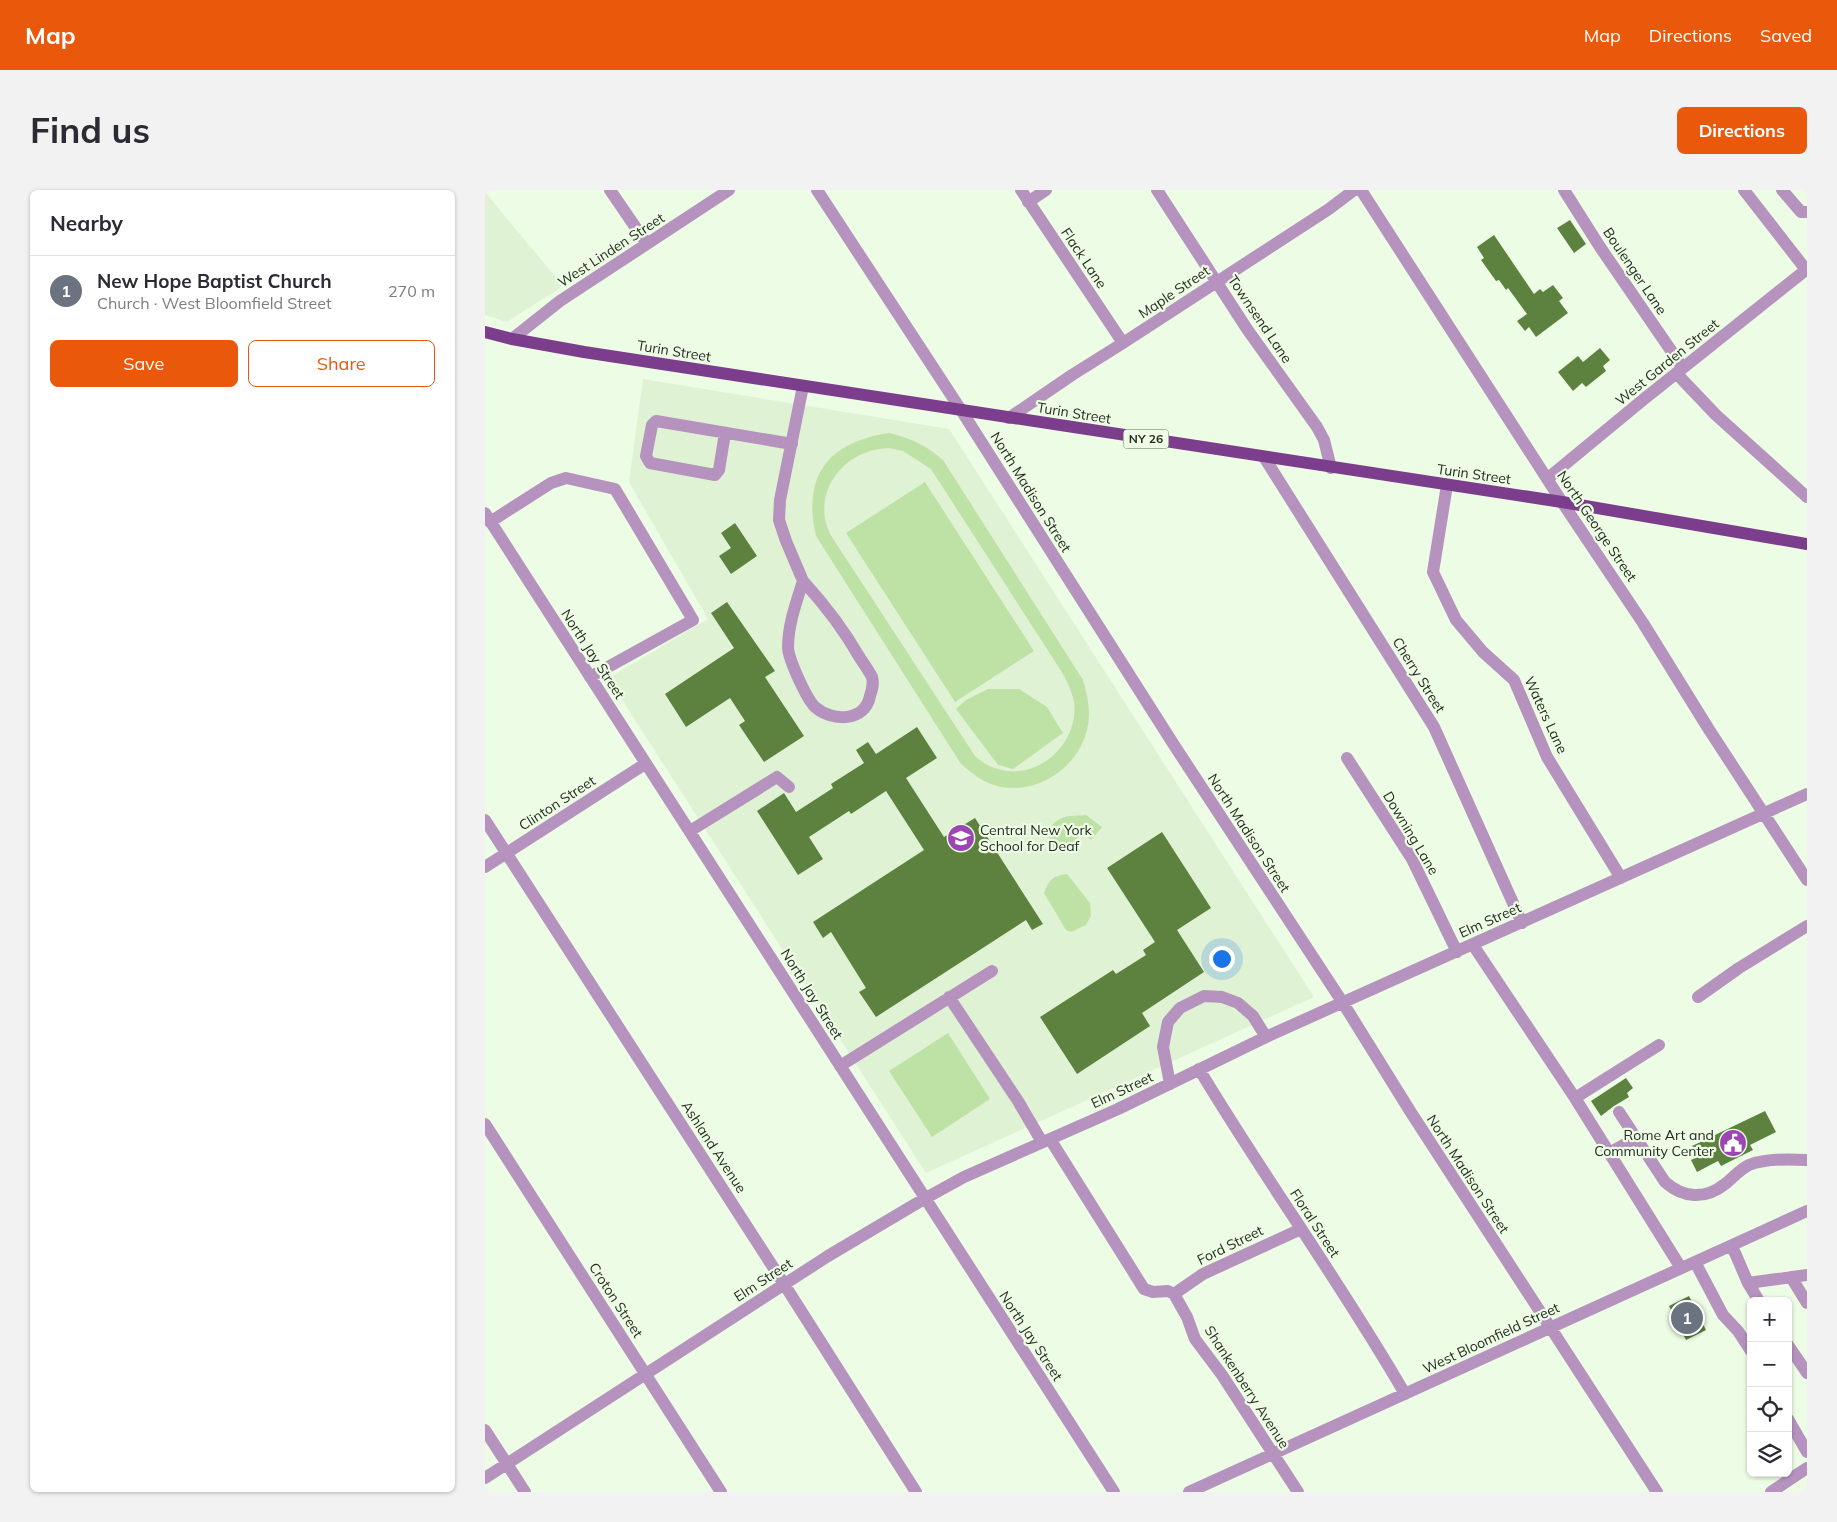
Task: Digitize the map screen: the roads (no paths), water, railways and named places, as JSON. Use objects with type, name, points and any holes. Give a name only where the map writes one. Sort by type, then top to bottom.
[{"type":"main road","name":"Turin Street","points":[[485,332],[512,339],[803,386],[1562,502],[1807,544]]},
{"type":"street","points":[[610,190],[647,244]]},
{"type":"street","name":"West Linden Street","points":[[512,339],[560,301],[729,190]]},
{"type":"street","name":"North Madison Street","points":[[817,190],[961,410],[1174,745],[1343,1003],[1410,1111],[1657,1492]]},
{"type":"street","name":"Flack Lane","points":[[1021,190],[1123,343]]},
{"type":"street","points":[[1029,202],[1046,190]]},
{"type":"street","name":"Townsend Lane","points":[[1157,190],[1247,329],[1317,427],[1324,440],[1331,468]]},
{"type":"street","name":"Maple Street","points":[[1009,418],[1072,375],[1329,209],[1354,190]]},
{"type":"street","name":"North George Street","points":[[1361,190],[1547,479],[1643,623],[1708,728],[1807,880]]},
{"type":"street","name":"Boulenger Lane","points":[[1564,190],[1680,371],[1716,415],[1807,498]]},
{"type":"street","points":[[1745,190],[1807,270]]},
{"type":"street","points":[[1782,190],[1801,212],[1807,212]]},
{"type":"street","name":"West Garden Street","points":[[1547,479],[1807,270]]},
{"type":"street","points":[[803,386],[780,500],[779,520],[786,542],[803,581],[827,610],[871,676],[873,684],[869,703],[861,713],[849,717],[827,714],[815,706],[793,668],[788,649],[791,619],[803,581]]},
{"type":"street","points":[[725,432],[719,470],[715,474],[650,463],[646,456],[652,424],[656,421],[725,432],[791,444]]},
{"type":"street","name":"Cherry Street","points":[[1264,457],[1434,727],[1522,922]]},
{"type":"street","points":[[488,517],[551,483],[566,478],[615,489],[693,620],[590,677]]},
{"type":"street","name":"Waters Lane","points":[[1447,485],[1433,572],[1456,620],[1483,652],[1514,680],[1547,757],[1621,878]]},
{"type":"street","name":"North Jay Street","points":[[488,517],[1114,1492]]},
{"type":"street","name":"Downing Lane","points":[[1347,758],[1412,859],[1457,952]]},
{"type":"street","name":"Clinton Street","points":[[485,868],[645,764]]},
{"type":"street","points":[[689,831],[777,777],[789,786]]},
{"type":"street","name":"Elm Street","points":[[485,1478],[828,1256],[924,1198],[964,1177],[1169,1084],[1266,1037],[1807,794]]},
{"type":"street","name":"Ashland Avenue","points":[[485,820],[916,1492]]},
{"type":"street","points":[[1698,997],[1739,968],[1807,926]]},
{"type":"street","points":[[1473,944],[1575,1098],[1681,1268]]},
{"type":"street","points":[[840,1066],[992,970]]},
{"type":"street","points":[[949,996],[1145,1289],[1153,1292],[1168,1291],[1173,1294]]},
{"type":"street","points":[[1169,1084],[1163,1047],[1168,1022],[1180,1008],[1204,996],[1222,997],[1238,1003],[1253,1016],[1266,1037]]},
{"type":"street","points":[[1575,1098],[1659,1045]]},
{"type":"street","name":"Floral Street","points":[[1199,1069],[1231,1123],[1301,1229],[1405,1394]]},
{"type":"street","points":[[1619,1112],[1665,1182],[1675,1190],[1686,1195],[1699,1195],[1711,1192],[1723,1186],[1742,1169],[1750,1165],[1763,1162],[1807,1160]]},
{"type":"street","name":"Croton Street","points":[[485,1124],[721,1492]]},
{"type":"street","points":[[1609,1153],[1636,1138]]},
{"type":"street","name":"West Bloomfield Street","points":[[1189,1492],[1807,1211]]},
{"type":"street","name":"Ford Street","points":[[1173,1294],[1203,1274],[1301,1229]]},
{"type":"street","points":[[1732,1246],[1748,1283],[1757,1297]]},
{"type":"street","points":[[1695,1262],[1723,1315],[1738,1331],[1747,1345]]},
{"type":"street","points":[[1748,1283],[1807,1275]]},
{"type":"street","points":[[1791,1277],[1807,1303]]},
{"type":"street","name":"Shankenberry Avenue","points":[[1173,1294],[1187,1317],[1195,1339],[1222,1374],[1297,1492]]},
{"type":"street","points":[[1792,1351],[1807,1373]]},
{"type":"street","points":[[1792,1426],[1807,1452]]},
{"type":"street","points":[[485,1430],[525,1492]]},
{"type":"street","points":[[1771,1492],[1807,1468]]},
{"type":"place","name":"Central New York School for Deaf","points":[[961,838]]},
{"type":"place","name":"Rome Art and Community Center","points":[[1733,1143]]},
{"type":"place","name":"New Hope Baptist Church","points":[[1687,1318]]}]
